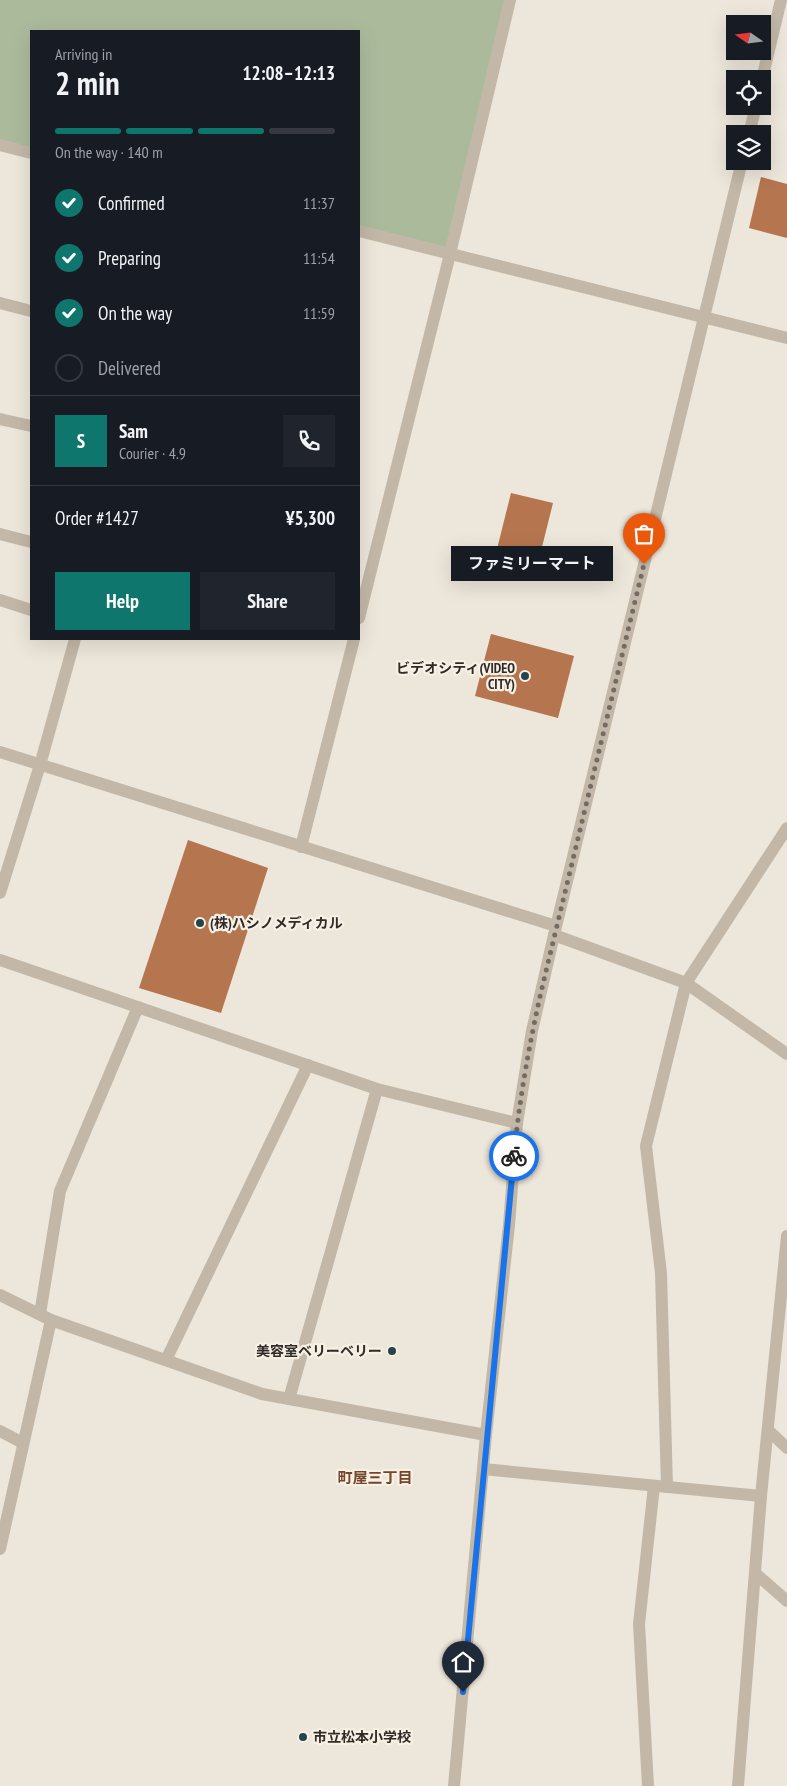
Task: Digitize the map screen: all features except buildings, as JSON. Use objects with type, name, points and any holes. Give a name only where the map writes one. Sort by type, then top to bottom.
[{"type":"street","points":[[360,614],[450,254],[510,0]]},
{"type":"street","points":[[764,70],[781,0]]},
{"type":"street","points":[[0,145],[30,153]]},
{"type":"street","points":[[454,1786],[486,1435],[509,1225],[517,1123],[532,1031],[740,170]]},
{"type":"street","points":[[360,231],[787,338]]},
{"type":"street","points":[[0,303],[30,311]]},
{"type":"street","points":[[0,419],[30,426]]},
{"type":"street","points":[[0,534],[30,542]]},
{"type":"street","points":[[0,600],[30,610]]},
{"type":"street","points":[[0,893],[40,765],[75,640]]},
{"type":"street","points":[[302,846],[354,640]]},
{"type":"street","points":[[0,752],[302,846],[555,930],[686,983],[787,1054]]},
{"type":"street","points":[[667,1487],[661,1273],[646,1146],[686,983],[787,828]]},
{"type":"street","points":[[0,960],[377,1089],[517,1123]]},
{"type":"street","points":[[0,1549],[24,1443],[45,1317],[60,1191],[138,1007]]},
{"type":"street","points":[[166,1360],[308,1065]]},
{"type":"street","points":[[289,1399],[377,1089]]},
{"type":"street","points":[[738,1786],[761,1496],[787,1236]]},
{"type":"street","points":[[0,1295],[45,1317],[262,1394],[486,1435]]},
{"type":"street","points":[[768,1430],[787,1448]]},
{"type":"street","points":[[0,1431],[24,1443]]},
{"type":"street","points":[[483,1469],[761,1496]]},
{"type":"street","points":[[648,1786],[639,1624],[654,1486]]},
{"type":"street","points":[[755,1574],[787,1601]]},
{"type":"green space","points":[[0,0],[510,0],[450,254],[360,231],[360,30],[30,30],[30,150],[0,143]]},
{"type":"way so far","points":[[514,1156],[517,1123],[532,1031],[644,564]]},
{"type":"place","name":"ファミリーマート","points":[[644,564]]},
{"type":"place","name":"ビデオシティ(VIDEO CITY)","points":[[525,676]]},
{"type":"place","name":"(株)ハシノメディカル","points":[[200,923]]},
{"type":"place","name":"美容室ベリーベリー","points":[[392,1351]]},
{"type":"place","name":"市立松本小学校","points":[[303,1737]]},
{"type":"district","name":"町屋三丁目","points":[[375,1478]]},
{"type":"route","points":[[463,1692],[486,1435],[509,1225],[514,1156]]}]
